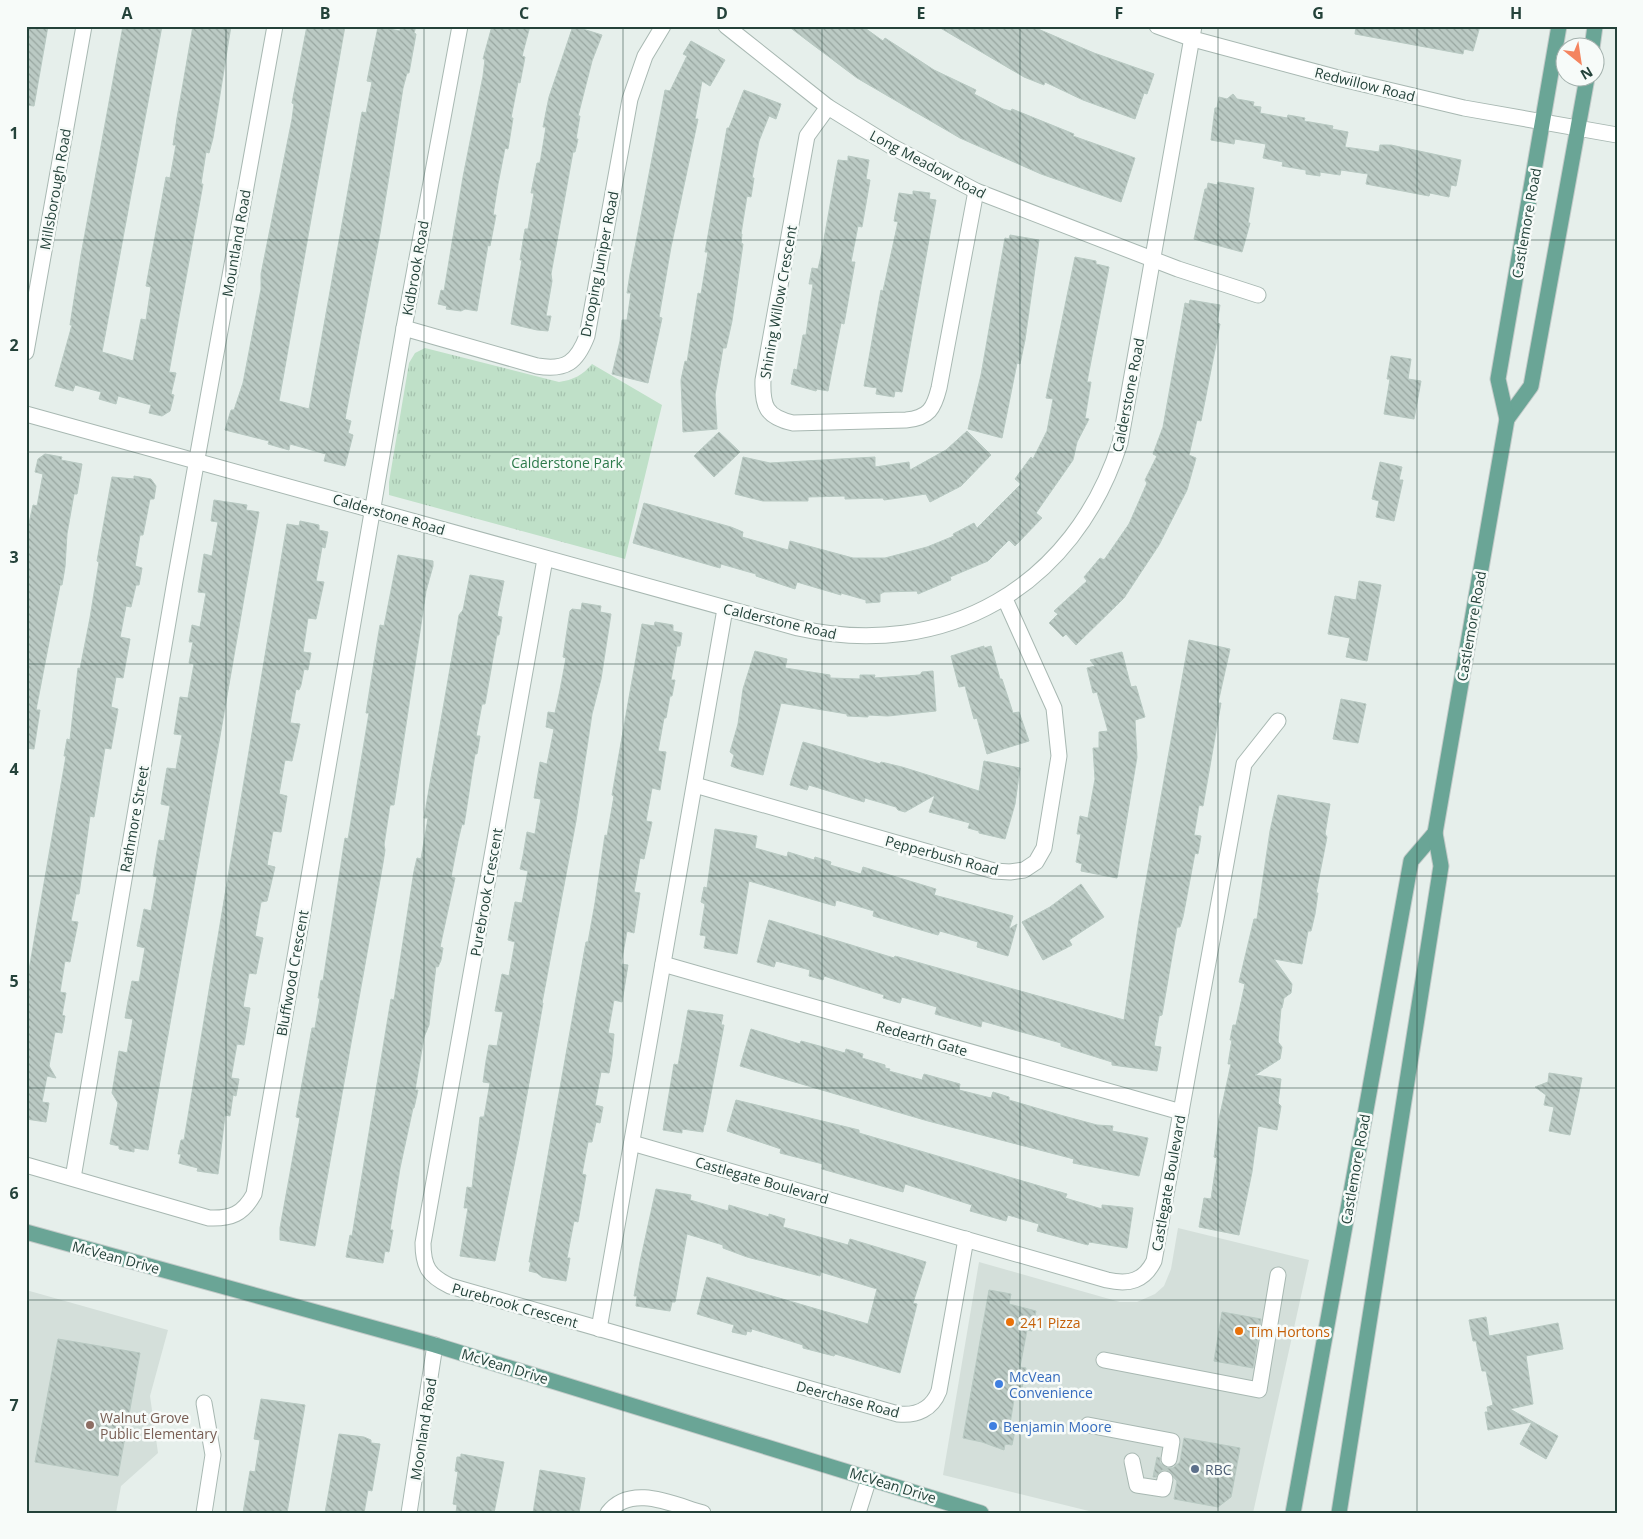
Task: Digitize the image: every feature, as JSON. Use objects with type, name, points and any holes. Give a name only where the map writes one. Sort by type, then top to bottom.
[{"type":"main road","name":"Castlemore Road","points":[[1339,1513],[1441,866],[1435,832],[1507,419],[1498,379],[1559,26]]},
{"type":"main road","name":"Castlemore Road","points":[[1507,419],[1531,386],[1585,88]]},
{"type":"main road","name":"Castlemore Road","points":[[1293,1513],[1411,861],[1435,832]]},
{"type":"main road","name":"McVean Drive","points":[[26,1232],[435,1345],[981,1513]]},
{"type":"street","name":"Millsborough Road","points":[[26,352],[84,26]]},
{"type":"street","name":"Mountland Road","points":[[197,460],[275,26]]},
{"type":"street","name":"Kidbrook Road","points":[[372,509],[460,26]]},
{"type":"street","name":"Drooping Juniper Road","points":[[404,328],[537,366],[556,367],[574,361],[587,336],[632,92],[644,56],[663,26]]},
{"type":"street","name":"Long Meadow Road","points":[[726,26],[828,106],[891,146],[976,191],[1154,259]]},
{"type":"street","name":"Redwillow Road","points":[[1157,26],[1193,33],[1361,84],[1464,108],[1617,135]]},
{"type":"street","name":"Calderstone Road","points":[[26,414],[798,628],[850,637],[921,631],[946,624],[1005,599],[1042,571],[1084,522],[1106,483],[1120,443],[1193,33]]},
{"type":"street","name":"Shining Willow Crescent","points":[[828,106],[807,136],[763,380],[763,396],[767,409],[777,419],[793,423],[906,420],[918,419],[928,413],[936,401],[939,388],[976,191]]},
{"type":"street","points":[[1154,259],[1258,295]]},
{"type":"street","name":"Rathmore Street","points":[[73,1178],[197,460]]},
{"type":"street","name":"Bluffwood Crescent","points":[[26,1165],[209,1218],[225,1218],[237,1215],[247,1207],[254,1194],[372,509]]},
{"type":"street","name":"Purebrook Crescent","points":[[545,559],[423,1243],[423,1260],[437,1280],[450,1286],[599,1329]]},
{"type":"street","name":"Pepperbush Road","points":[[694,785],[994,870],[1010,872],[1024,870],[1036,862],[1044,848],[1060,756],[1054,708],[1005,599]]},
{"type":"street","points":[[599,1329],[725,609]]},
{"type":"street","name":"Castlegate Boulevard","points":[[632,1143],[1114,1282],[1133,1282],[1142,1278],[1149,1271],[1154,1261],[1244,764],[1278,721]]},
{"type":"street","name":"Redearth Gate","points":[[663,964],[1181,1112]]},
{"type":"street","name":"Deerchase Road","points":[[599,1329],[898,1414],[917,1413],[928,1407],[939,1391],[966,1239]]},
{"type":"street","points":[[1104,1360],[1259,1390],[1278,1275]]},
{"type":"street","name":"Moonland Road","points":[[409,1513],[435,1345]]},
{"type":"street","points":[[204,1403],[213,1455],[204,1513]]},
{"type":"street","points":[[1088,1424],[1172,1441],[1168,1460]]},
{"type":"street","points":[[1132,1461],[1137,1484],[1163,1489],[1165,1479]]},
{"type":"street","points":[[858,1513],[869,1478]]},
{"type":"street","points":[[608,1513],[620,1502],[643,1497],[703,1513]]},
{"type":"shaded area","points":[[1178,1228],[1309,1260],[1253,1513],[1097,1513],[943,1475],[979,1262],[1120,1302],[1137,1302],[1155,1294],[1164,1286],[1171,1269]]},
{"type":"shaded area","name":"Walnut Grove Public Elementary","points":[[26,1290],[168,1330],[150,1396],[158,1453],[121,1486],[116,1513],[26,1513]]},
{"type":"green space","name":"Calderstone Park","points":[[425,348],[559,382],[577,376],[592,364],[662,405],[625,559],[389,495],[389,482],[409,363],[415,353]]},
{"type":"building","points":[[26,26],[48,26],[34,106],[26,105]]},
{"type":"building","points":[[123,26],[162,26],[102,352],[133,361],[141,319],[146,320],[151,287],[146,286],[166,177],[170,178],[176,145],[173,145],[193,26],[231,26],[213,138],[209,153],[206,152],[201,184],[203,184],[169,372],[176,373],[171,394],[174,395],[170,411],[162,416],[149,413],[151,405],[118,396],[116,404],[99,399],[101,392],[75,385],[73,391],[55,386],[72,325],[70,325],[81,255]]},
{"type":"building","points":[[307,26],[345,26],[279,401],[309,409],[362,112],[366,113],[372,82],[367,81],[378,27],[400,31],[401,26],[416,26],[409,73],[407,73],[403,88],[380,233],[345,419],[351,421],[348,433],[353,435],[345,466],[324,461],[326,454],[290,444],[289,450],[268,444],[269,441],[225,430],[231,410],[234,410],[243,383],[261,289],[261,274],[292,119],[294,104],[292,103]]},
{"type":"building","points":[[492,26],[530,26],[522,56],[525,57],[511,118],[513,118],[508,149],[505,148],[498,184],[493,215],[496,215],[490,246],[488,245],[477,311],[446,309],[447,306],[438,304],[441,290],[444,291],[463,177],[483,76],[485,59],[483,59]]},
{"type":"building","points":[[573,26],[602,35],[592,61],[578,116],[580,116],[576,139],[578,139],[575,152],[573,152],[551,274],[552,281],[546,316],[551,316],[548,331],[537,330],[511,324],[522,260],[520,260],[525,229],[528,229],[534,193],[531,193],[537,163],[540,163],[546,127],[543,127],[549,97]]},
{"type":"building","points":[[788,26],[862,26],[883,41],[885,38],[934,70],[976,90],[974,94],[1003,109],[1011,111],[1012,109],[1074,134],[1073,136],[1135,158],[1121,202],[1041,174],[960,138],[857,78]]},
{"type":"building","points":[[937,26],[1031,26],[1094,53],[1154,74],[1147,94],[1144,93],[1135,119],[1083,100],[1045,82],[1044,85],[1024,77]]},
{"type":"building","points":[[1356,26],[1480,26],[1473,51],[1464,49],[1463,54],[1355,34]]},
{"type":"building","points":[[691,41],[725,60],[710,86],[702,81],[695,119],[698,119],[671,247],[659,317],[662,318],[648,383],[612,374],[620,341],[622,320],[627,320],[631,293],[627,293],[630,274],[665,90],[670,91],[687,56],[683,54]]},
{"type":"building","points":[[744,90],[781,104],[776,119],[769,116],[759,141],[752,178],[754,178],[751,197],[747,196],[741,234],[741,243],[743,244],[732,321],[726,348],[723,348],[715,395],[717,429],[683,432],[681,380],[685,361],[687,362],[698,293],[701,294],[708,252],[705,252],[727,128],[729,128]]},
{"type":"building","points":[[1233,94],[1237,99],[1254,102],[1253,106],[1261,107],[1260,113],[1287,118],[1288,115],[1305,118],[1304,121],[1333,126],[1332,129],[1348,132],[1345,147],[1379,152],[1380,145],[1391,145],[1461,160],[1456,186],[1451,185],[1449,197],[1430,193],[1429,196],[1366,184],[1368,174],[1341,170],[1340,175],[1320,172],[1320,176],[1306,174],[1306,170],[1282,166],[1283,162],[1263,158],[1266,144],[1235,139],[1234,144],[1211,140],[1215,108],[1217,108],[1219,97],[1227,99]]},
{"type":"building","points":[[848,156],[869,160],[866,179],[870,180],[862,227],[858,226],[851,262],[855,262],[844,324],[841,323],[828,391],[817,389],[816,391],[791,384],[794,369],[797,370],[803,335],[806,335],[813,284],[809,284],[812,268],[818,269],[838,160],[848,161]]},
{"type":"building","points":[[1218,182],[1254,188],[1248,223],[1250,223],[1242,252],[1194,239],[1205,189],[1207,189],[1208,183],[1217,185]]},
{"type":"building","points":[[913,191],[930,193],[929,199],[936,200],[902,392],[895,391],[894,397],[876,394],[877,388],[864,386],[881,290],[883,291],[898,222],[894,221],[899,193],[913,195]]},
{"type":"building","points":[[1010,235],[1039,240],[1025,340],[1020,364],[1017,363],[1002,438],[968,429],[981,375],[1005,238],[1009,239]]},
{"type":"building","points":[[1075,257],[1096,261],[1096,264],[1109,267],[1087,382],[1091,382],[1085,418],[1089,419],[1077,442],[1073,460],[1036,513],[1042,518],[1015,546],[1009,540],[988,561],[950,577],[951,580],[918,594],[917,591],[884,592],[880,594],[880,602],[866,603],[866,600],[797,582],[795,589],[756,576],[756,574],[721,564],[720,568],[633,543],[644,503],[731,527],[743,532],[742,537],[788,550],[790,541],[853,558],[885,558],[927,547],[954,536],[953,534],[974,523],[977,528],[1021,484],[1015,479],[1031,457],[1033,459],[1047,431],[1053,399],[1046,398]]},
{"type":"building","points":[[1190,300],[1220,305],[1217,323],[1220,324],[1201,421],[1197,420],[1189,455],[1196,458],[1187,490],[1159,545],[1124,598],[1076,645],[1066,634],[1063,637],[1049,623],[1058,614],[1054,611],[1087,581],[1084,577],[1100,558],[1104,560],[1129,524],[1147,483],[1145,480],[1157,456],[1153,454],[1163,427],[1185,303],[1189,304]]},
{"type":"building","points":[[1391,356],[1411,359],[1408,379],[1421,381],[1414,419],[1384,414],[1390,379],[1387,379]]},
{"type":"building","points":[[967,431],[991,455],[961,486],[930,502],[926,494],[884,500],[883,498],[845,499],[845,496],[808,497],[808,501],[763,501],[735,494],[743,457],[770,463],[875,457],[875,467],[909,462],[910,470],[946,450]]},
{"type":"building","points":[[719,432],[740,452],[714,477],[694,456]]},
{"type":"building","points":[[45,454],[62,457],[61,460],[82,464],[77,494],[74,494],[67,534],[62,585],[60,585],[36,710],[40,710],[34,749],[26,748],[26,563],[29,546],[26,545],[26,527],[28,528],[33,505],[37,506],[43,474],[35,472],[38,459]]},
{"type":"building","points":[[1380,462],[1402,467],[1399,480],[1403,480],[1394,521],[1376,517],[1379,501],[1372,499]]},
{"type":"building","points":[[134,476],[151,479],[156,486],[154,499],[150,499],[143,535],[140,535],[135,566],[142,568],[139,585],[136,585],[131,607],[126,606],[120,637],[130,639],[123,678],[116,677],[111,707],[118,709],[111,749],[105,748],[94,817],[90,816],[79,894],[76,894],[71,921],[78,922],[70,962],[65,961],[60,992],[66,993],[62,1015],[65,1016],[62,1033],[55,1032],[49,1066],[56,1078],[47,1076],[42,1102],[49,1103],[46,1122],[26,1119],[26,995],[66,756],[64,756],[67,739],[70,740],[78,668],[80,669],[90,618],[99,562],[97,561],[112,477],[134,479]]},
{"type":"building","points":[[214,500],[247,505],[246,510],[259,512],[148,1150],[134,1148],[134,1152],[119,1149],[119,1146],[110,1144],[118,1103],[112,1093],[119,1051],[127,1053],[133,1019],[125,1018],[132,981],[139,982],[145,948],[137,946],[144,909],[151,911],[157,877],[153,876],[159,840],[164,841],[170,806],[161,804],[167,768],[176,769],[182,735],[174,734],[180,697],[188,698],[194,664],[189,663],[193,642],[189,642],[192,625],[200,627],[206,593],[198,592],[204,554],[212,556],[218,522],[211,521]]},
{"type":"building","points":[[300,521],[319,525],[319,530],[328,532],[325,548],[322,547],[316,581],[324,582],[316,619],[308,618],[303,652],[311,653],[308,670],[304,669],[299,690],[296,689],[290,723],[300,724],[292,761],[285,760],[279,794],[287,796],[281,832],[273,831],[267,865],[275,867],[267,901],[261,902],[255,936],[263,938],[256,974],[249,973],[243,1007],[250,1008],[244,1045],[237,1044],[231,1078],[239,1079],[236,1096],[233,1095],[230,1116],[225,1115],[218,1174],[197,1171],[198,1168],[179,1163],[181,1154],[178,1154],[181,1140],[184,1140],[287,524],[299,526]]},
{"type":"building","points":[[398,555],[433,561],[433,566],[426,591],[394,805],[390,805],[383,863],[315,1246],[280,1240],[280,1228],[300,1118],[296,1117],[312,1028],[315,1028],[320,998],[318,998],[321,980],[323,981],[345,838],[348,839],[369,713],[366,713],[380,625],[384,626]]},
{"type":"building","points":[[470,575],[504,581],[497,616],[502,617],[485,704],[482,704],[476,736],[480,736],[477,754],[475,754],[464,825],[462,824],[451,877],[455,878],[440,947],[443,948],[441,960],[438,967],[436,966],[429,1025],[424,1037],[415,1090],[418,1090],[400,1168],[390,1230],[393,1230],[389,1252],[385,1251],[383,1263],[346,1257],[350,1235],[352,1236],[391,999],[394,1000],[414,871],[417,858],[421,859],[428,818],[424,818],[459,615],[463,610]]},
{"type":"building","points":[[1359,581],[1381,585],[1367,661],[1346,657],[1350,638],[1328,634],[1335,596],[1356,600]]},
{"type":"building","points":[[582,603],[601,606],[600,612],[611,614],[519,1140],[495,1261],[460,1256],[468,1208],[464,1208],[467,1187],[472,1188],[480,1117],[484,1117],[490,1083],[483,1082],[486,1061],[489,1045],[497,1046],[503,1012],[495,1011],[502,974],[509,976],[515,942],[508,940],[515,902],[522,903],[528,871],[520,869],[527,832],[535,834],[541,799],[534,798],[540,762],[547,764],[554,729],[546,727],[548,712],[555,713],[566,658],[563,657],[570,611],[572,609],[581,610]]},
{"type":"building","points":[[655,622],[673,625],[673,631],[682,633],[680,646],[677,646],[671,680],[675,680],[672,696],[670,696],[666,718],[664,718],[658,751],[666,752],[660,790],[652,788],[646,821],[652,822],[644,859],[640,858],[634,892],[640,893],[634,933],[627,931],[621,964],[628,965],[622,1002],[614,1000],[608,1033],[614,1034],[612,1056],[609,1073],[601,1072],[595,1105],[603,1107],[600,1123],[596,1122],[592,1142],[588,1142],[582,1174],[586,1175],[578,1222],[574,1221],[567,1258],[570,1258],[566,1281],[542,1277],[537,1273],[529,1271],[531,1262],[529,1262],[586,942],[588,942],[595,903],[605,835],[607,836],[614,796],[612,795],[642,624],[654,626]]},
{"type":"building","points":[[1189,640],[1230,649],[1218,703],[1221,703],[1203,806],[1199,805],[1194,835],[1201,836],[1198,854],[1195,853],[1183,917],[1180,927],[1177,927],[1162,1015],[1159,1016],[1154,1046],[1161,1047],[1157,1071],[1112,1065],[1112,1062],[1061,1046],[1061,1043],[982,1021],[981,1027],[935,1014],[937,1007],[902,997],[900,1003],[883,998],[884,995],[824,976],[823,980],[809,976],[810,970],[776,961],[774,967],[757,962],[769,920],[894,958],[895,956],[1124,1020],[1139,920]]},
{"type":"building","points":[[984,646],[984,648],[991,646],[1000,679],[1002,679],[1013,713],[1019,712],[1029,741],[987,754],[977,718],[974,719],[965,686],[959,687],[951,656]]},
{"type":"building","points":[[755,651],[787,659],[785,668],[830,675],[830,678],[860,679],[860,675],[875,675],[874,678],[920,675],[922,672],[933,671],[936,711],[888,716],[847,716],[847,714],[781,703],[763,775],[739,769],[731,766],[734,755],[730,752],[738,724],[743,689]]},
{"type":"building","points":[[1122,652],[1131,687],[1136,686],[1145,717],[1135,720],[1137,757],[1117,878],[1081,871],[1082,864],[1076,862],[1081,834],[1077,834],[1080,816],[1088,818],[1095,779],[1093,748],[1099,748],[1099,732],[1108,731],[1097,692],[1093,693],[1087,668],[1095,666],[1090,660]]},
{"type":"building","points":[[1341,699],[1366,704],[1358,743],[1333,739]]},
{"type":"building","points":[[803,742],[880,764],[881,762],[902,767],[979,791],[984,761],[1020,768],[1015,804],[1005,839],[979,833],[979,831],[968,828],[970,823],[929,812],[935,795],[905,812],[898,810],[896,807],[865,798],[864,802],[809,785],[807,790],[790,785]]},
{"type":"building","points":[[1278,795],[1330,804],[1325,834],[1327,837],[1316,893],[1318,893],[1315,914],[1311,931],[1308,931],[1302,964],[1274,959],[1292,984],[1291,993],[1284,998],[1281,1008],[1278,1042],[1282,1047],[1280,1059],[1255,1075],[1281,1079],[1278,1103],[1281,1106],[1277,1130],[1258,1126],[1252,1172],[1239,1235],[1199,1227],[1204,1198],[1211,1199],[1217,1158],[1214,1157],[1219,1119],[1231,1064],[1228,1064],[1232,1040],[1230,1040],[1233,1025],[1236,1025],[1245,984],[1239,982],[1254,919],[1257,919],[1270,831]]},
{"type":"building","points":[[715,829],[757,836],[755,848],[787,857],[788,852],[814,860],[815,857],[831,862],[830,865],[861,874],[863,867],[936,889],[934,895],[1013,916],[1009,929],[1017,924],[1008,956],[977,947],[978,942],[940,931],[938,935],[873,916],[874,911],[836,900],[835,906],[749,881],[737,954],[704,948],[706,936],[700,935],[705,904],[701,902],[704,887],[707,888]]},
{"type":"building","points":[[1081,884],[1104,917],[1069,940],[1072,945],[1043,960],[1022,922],[1050,907]]},
{"type":"building","points":[[688,1010],[723,1015],[721,1025],[724,1025],[703,1132],[682,1129],[682,1133],[663,1130],[674,1064],[678,1065]]},
{"type":"building","points":[[751,1029],[800,1044],[801,1041],[845,1053],[846,1049],[863,1054],[862,1058],[885,1065],[885,1068],[890,1069],[889,1071],[922,1080],[924,1074],[960,1084],[959,1090],[991,1098],[993,1092],[1009,1097],[1009,1100],[1060,1115],[1097,1125],[1113,1126],[1112,1131],[1148,1138],[1139,1176],[1073,1163],[1074,1159],[928,1121],[740,1066]]},
{"type":"building","points":[[1549,1073],[1582,1078],[1570,1135],[1549,1131],[1554,1107],[1544,1105],[1546,1095],[1535,1087],[1548,1082]]},
{"type":"building","points":[[736,1100],[859,1130],[859,1133],[1067,1194],[1065,1198],[1102,1209],[1102,1205],[1133,1208],[1127,1248],[1089,1242],[1088,1245],[1037,1231],[1039,1224],[1008,1215],[1006,1221],[970,1211],[972,1205],[905,1184],[903,1192],[822,1169],[823,1164],[780,1153],[781,1149],[727,1131]]},
{"type":"building","points":[[656,1189],[691,1195],[690,1200],[728,1211],[729,1205],[769,1217],[769,1214],[785,1219],[783,1227],[848,1245],[850,1239],[926,1262],[913,1303],[917,1304],[900,1373],[835,1354],[834,1356],[803,1348],[803,1345],[752,1329],[751,1332],[747,1331],[746,1335],[732,1332],[734,1325],[697,1314],[707,1277],[868,1324],[877,1289],[821,1272],[820,1276],[747,1257],[723,1248],[723,1245],[687,1234],[675,1302],[672,1302],[670,1311],[636,1306],[637,1296],[634,1296]]},
{"type":"building","points":[[989,1290],[1011,1294],[1009,1304],[1036,1311],[1032,1331],[1027,1330],[1020,1367],[1026,1368],[1022,1388],[1016,1387],[1010,1424],[1016,1426],[1012,1445],[1005,1444],[1004,1450],[963,1438]]},
{"type":"building","name":"Tim Hortons","points":[[1222,1312],[1261,1319],[1253,1368],[1214,1361]]},
{"type":"building","points":[[1486,1317],[1489,1336],[1558,1323],[1563,1349],[1526,1356],[1533,1404],[1510,1409],[1558,1436],[1546,1459],[1520,1444],[1532,1422],[1488,1430],[1485,1412],[1488,1412],[1487,1407],[1493,1405],[1486,1371],[1482,1371],[1476,1341],[1473,1341],[1469,1320]]},
{"type":"building","points":[[58,1339],[140,1353],[118,1476],[35,1462]]},
{"type":"building","points":[[261,1399],[305,1405],[287,1513],[243,1513],[250,1471],[255,1472],[260,1440],[254,1439]]},
{"type":"building","points":[[339,1434],[364,1437],[371,1440],[371,1443],[380,1444],[372,1491],[368,1490],[364,1513],[325,1513]]},
{"type":"building","name":"RBC","points":[[1184,1438],[1240,1448],[1231,1497],[1218,1507],[1174,1499],[1177,1481],[1167,1470],[1162,1470],[1156,1477],[1153,1477],[1157,1457],[1160,1458],[1160,1463],[1167,1468],[1173,1468],[1180,1462]]},
{"type":"building","points":[[461,1454],[504,1462],[494,1513],[456,1513],[457,1505],[453,1504],[458,1472],[455,1471],[457,1457],[461,1457]]},
{"type":"building","points":[[540,1470],[585,1478],[579,1513],[533,1513]]},
{"type":"place","name":"241 Pizza","points":[[1010,1322]]},
{"type":"place","name":"Tim Hortons","points":[[1239,1331]]},
{"type":"place","name":"McVean Convenience","points":[[999,1384]]},
{"type":"place","name":"Walnut Grove Public Elementary","points":[[90,1425]]},
{"type":"place","name":"Benjamin Moore","points":[[993,1426]]},
{"type":"place","name":"RBC","points":[[1195,1469]]}]
